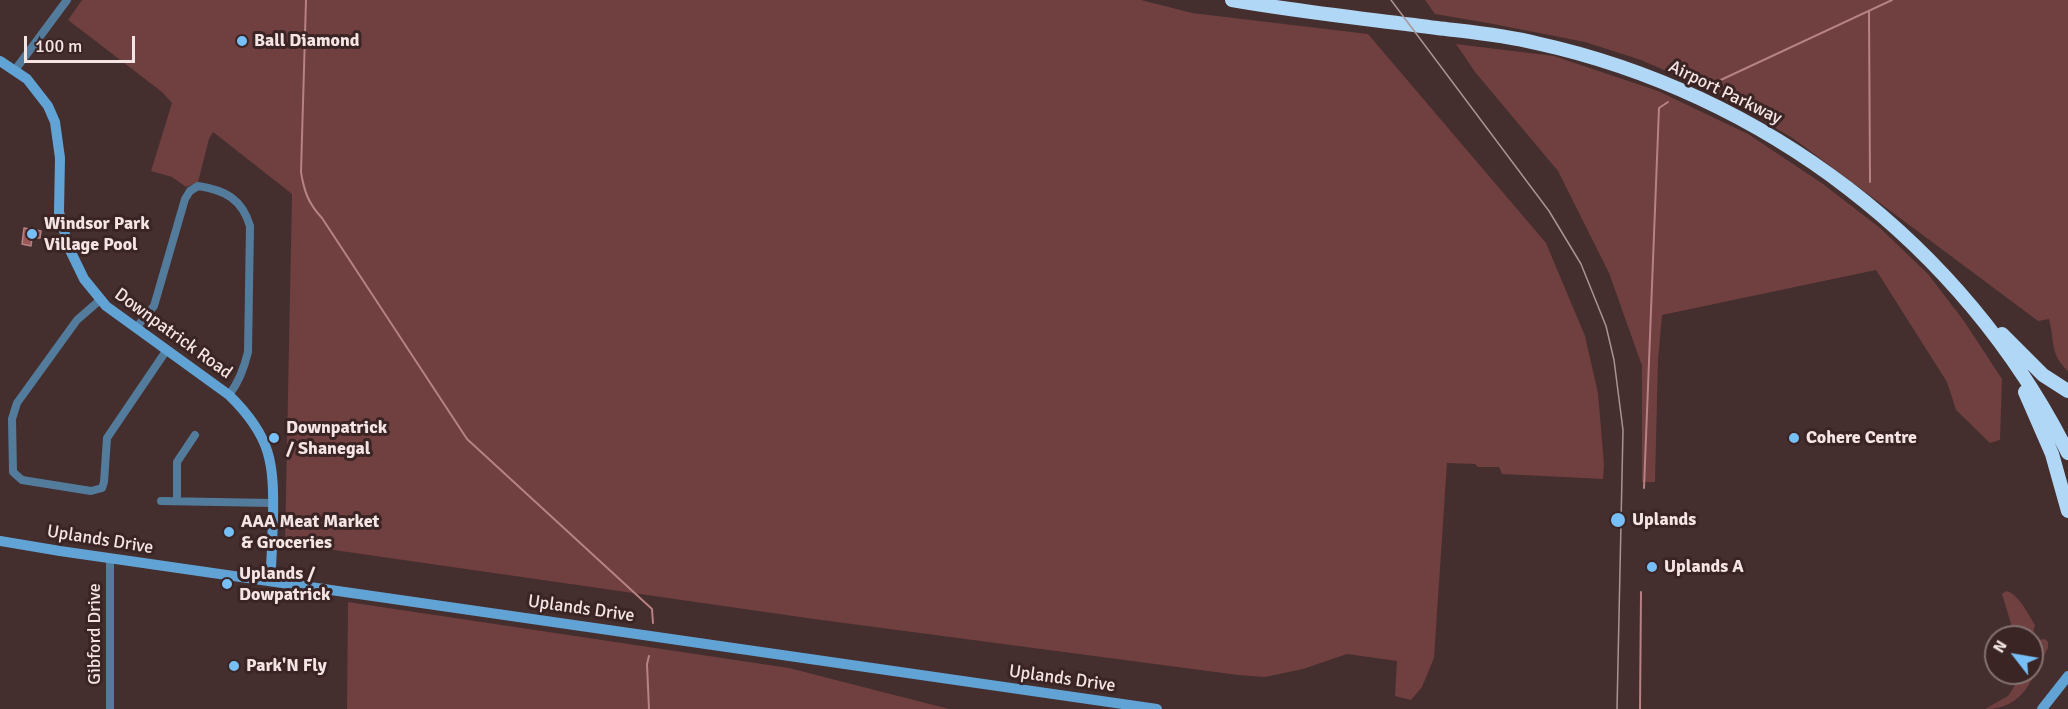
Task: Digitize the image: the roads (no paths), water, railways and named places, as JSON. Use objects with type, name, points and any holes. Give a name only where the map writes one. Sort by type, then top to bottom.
[{"type":"highway","name":"Airport Parkway","points":[[1233,0],[1496,35],[1588,55],[1637,72],[1766,131],[1831,174],[1885,218],[1951,281],[2027,381],[2068,453]]},
{"type":"highway","points":[[1951,281],[2032,365],[2055,384],[2068,391]]},
{"type":"highway","points":[[1987,326],[2016,374],[2045,435],[2059,475],[2068,511]]},
{"type":"main road","name":"Downpatrick Road","points":[[0,61],[27,79],[48,106],[55,122],[60,158],[59,212],[68,246],[78,267],[100,300],[166,351],[229,395],[255,423],[267,448],[272,470],[270,580]]},
{"type":"main road","name":"Uplands Drive","points":[[0,541],[1157,709]]},
{"type":"main road","points":[[2042,709],[2068,676]]},
{"type":"street","points":[[15,70],[67,0]]},
{"type":"street","points":[[136,328],[154,306],[184,199],[198,186],[222,191],[244,211],[250,226],[248,352],[237,384],[229,395]]},
{"type":"street","points":[[100,300],[77,320],[17,403],[12,419],[12,462],[13,472],[22,480],[91,491],[102,488],[105,482],[107,438],[166,351]]},
{"type":"street","points":[[177,501],[177,462],[195,435]]},
{"type":"street","points":[[161,501],[273,503]]},
{"type":"street","name":"Gibford Drive","points":[[110,558],[110,709]]},
{"type":"waterway","points":[[306,0],[301,172],[310,202],[467,439],[652,609],[653,623]]},
{"type":"waterway","points":[[1710,85],[1892,0]]},
{"type":"waterway","points":[[1869,11],[1870,182]]},
{"type":"waterway","points":[[1644,488],[1659,108],[1668,102]]},
{"type":"waterway","points":[[1640,709],[1641,592]]},
{"type":"waterway","points":[[649,656],[647,664],[649,709]]},
{"type":"tram line","points":[[1391,0],[1549,211],[1581,264],[1606,326],[1614,360],[1623,430],[1617,709]]},
{"type":"place","name":"Ball Diamond","points":[[242,41]]},
{"type":"place","name":"Windsor Park Village Pool","points":[[32,234]]},
{"type":"place","name":"Downpatrick / Shanegal","points":[[274,438]]},
{"type":"place","name":"Cohere Centre","points":[[1794,438]]},
{"type":"place","name":"Uplands","points":[[1618,520]]},
{"type":"place","name":"AAA Meat Market & Groceries","points":[[229,532]]},
{"type":"place","name":"Uplands A","points":[[1652,567]]},
{"type":"place","name":"Uplands / Dowpatrick","points":[[227,584]]},
{"type":"place","name":"Park'N Fly","points":[[234,666]]}]
